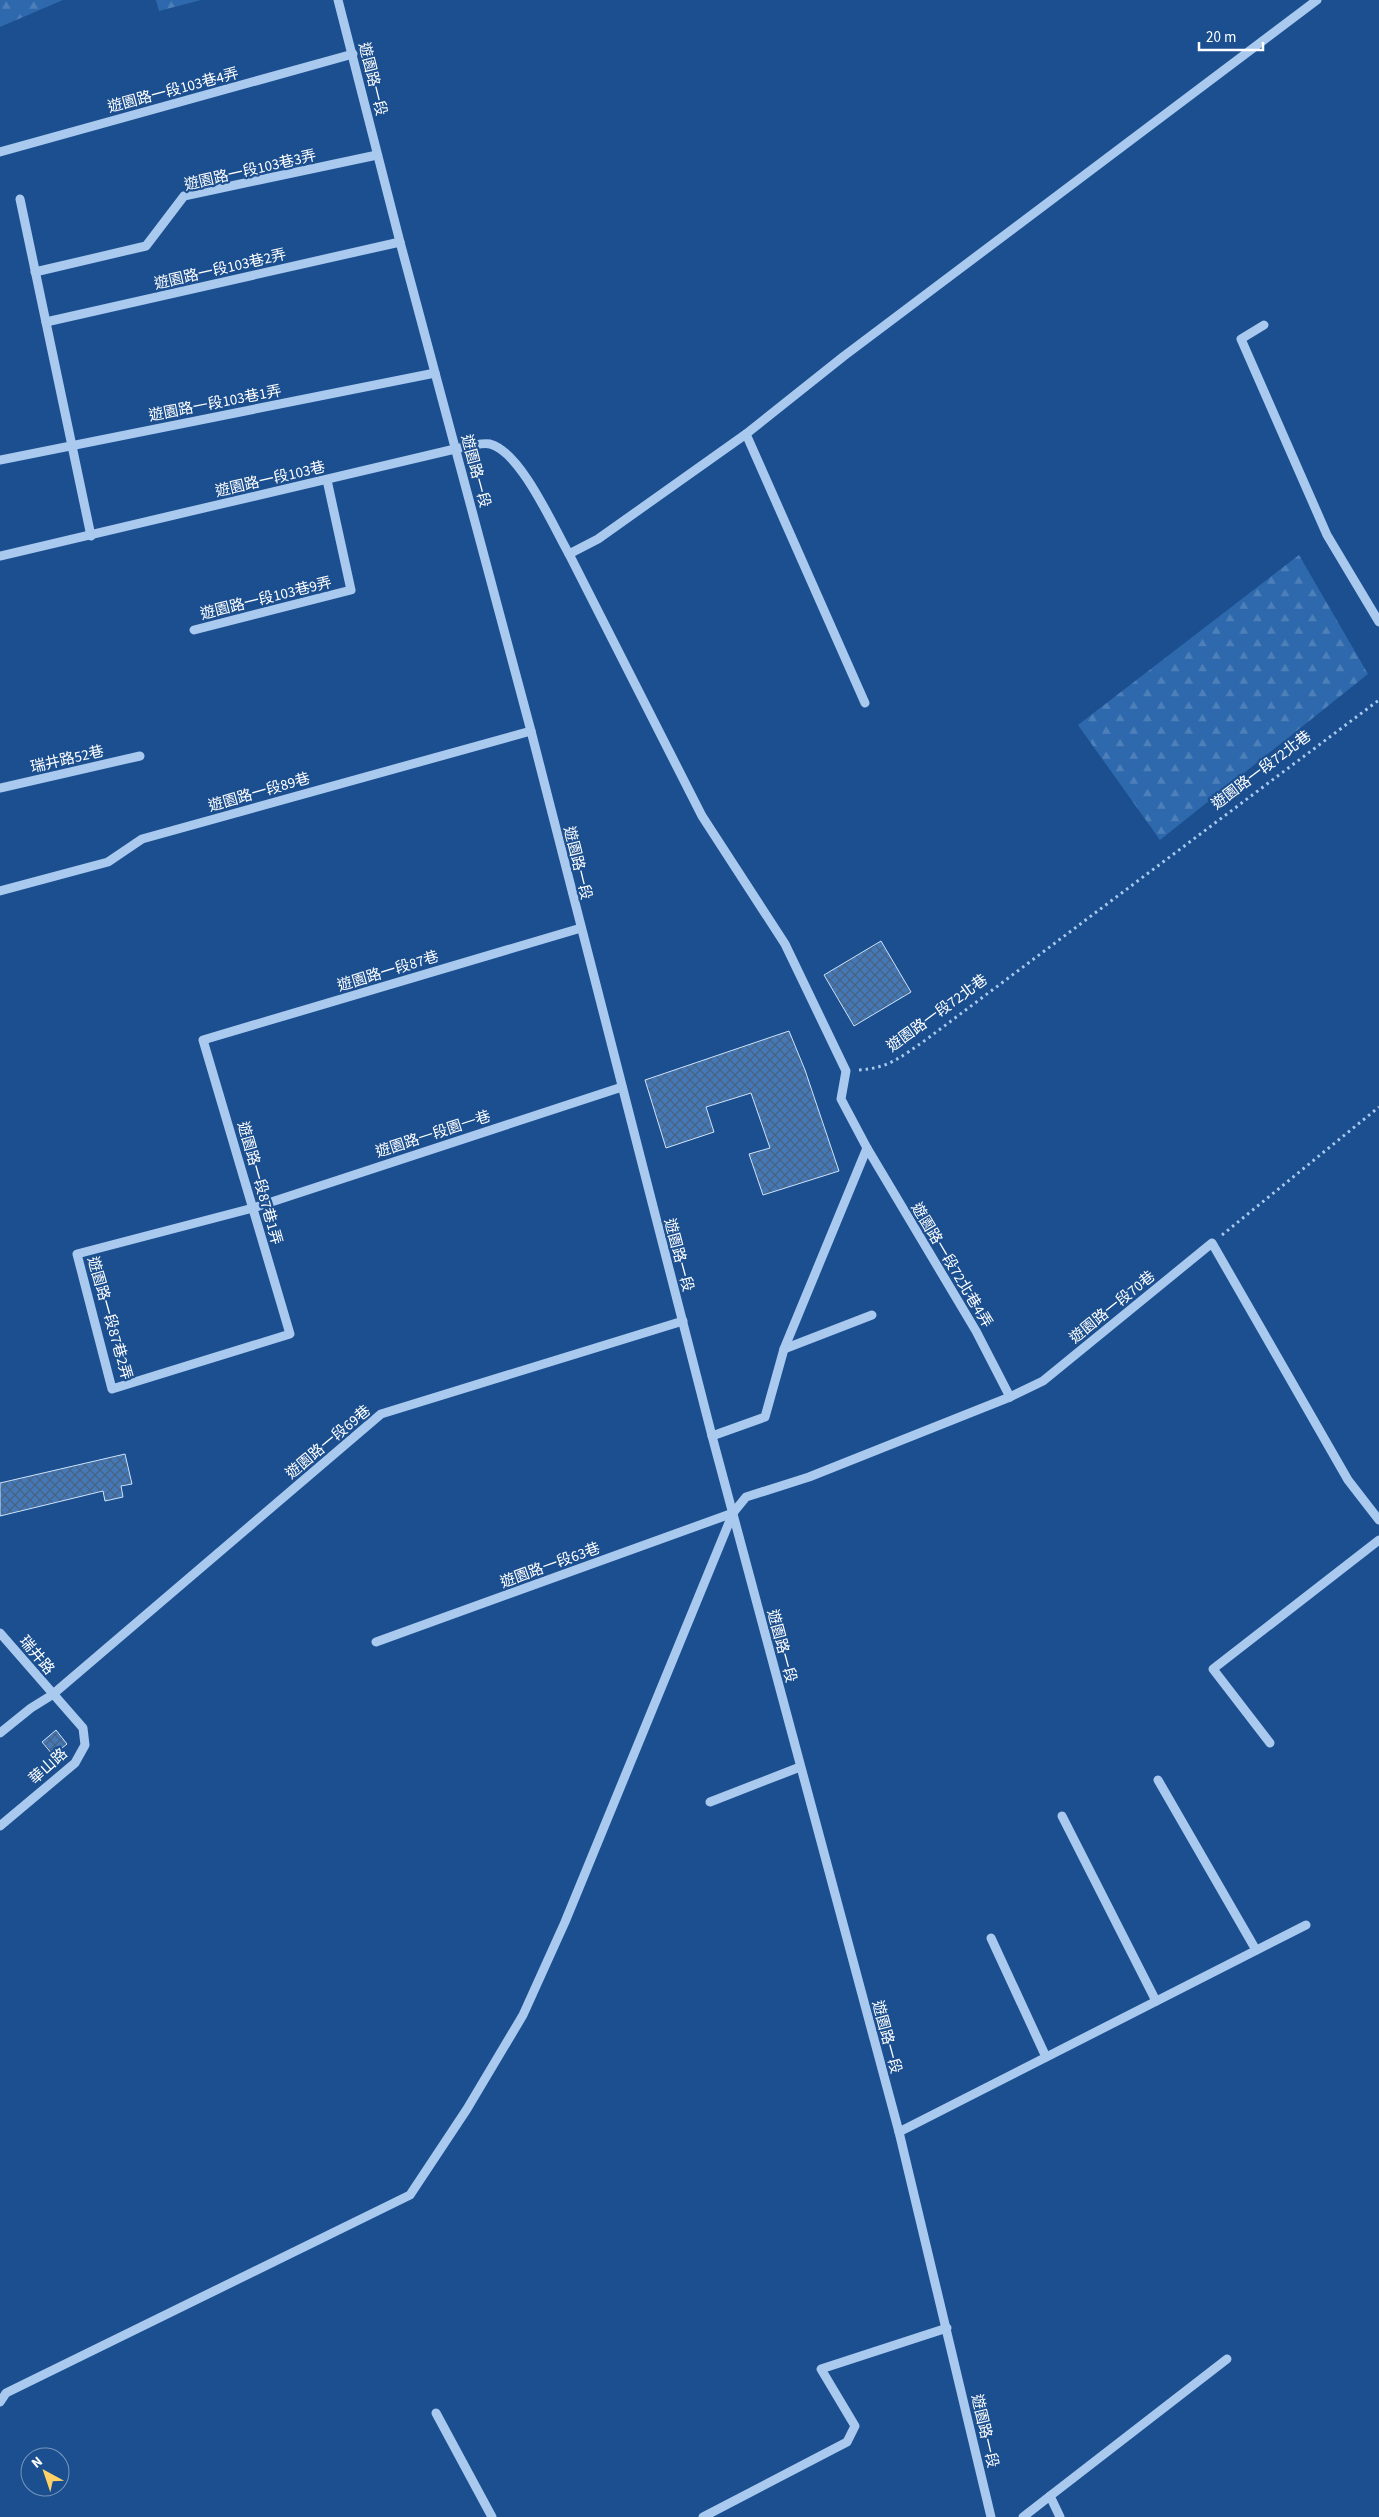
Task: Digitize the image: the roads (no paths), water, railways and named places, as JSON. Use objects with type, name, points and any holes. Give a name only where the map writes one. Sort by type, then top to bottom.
[{"type":"street","name":"遊園路一段","points":[[338,0],[377,155],[531,731],[712,1436],[899,2132],[991,2517]]},
{"type":"street","points":[[569,554],[598,540],[746,434],[852,350],[1317,0]]},
{"type":"street","name":"遊園路一段103巷4弄","points":[[0,152],[353,54]]},
{"type":"street","name":"遊園路一段103巷3弄","points":[[35,272],[146,246],[184,196],[377,155]]},
{"type":"street","points":[[20,199],[91,536]]},
{"type":"street","name":"遊園路一段103巷2弄","points":[[46,322],[400,242]]},
{"type":"street","points":[[1264,325],[1241,338],[1327,535],[1379,622]]},
{"type":"street","name":"遊園路一段103巷1弄","points":[[0,460],[435,372]]},
{"type":"street","points":[[746,434],[865,703]]},
{"type":"street","name":"遊園路一段103巷","points":[[0,556],[456,449],[489,444],[508,455],[520,468],[569,554],[702,816],[785,944],[846,1071],[841,1099],[866,1148]]},
{"type":"street","name":"遊園路一段103巷9弄","points":[[194,630],[351,590],[327,480]]},
{"type":"street","name":"遊園路一段89巷","points":[[0,891],[108,862],[142,839],[531,731]]},
{"type":"street","name":"瑞井路52巷","points":[[0,788],[140,756]]},
{"type":"street","name":"遊園路一段87巷","points":[[203,1040],[581,928]]},
{"type":"street","name":"遊園路一段87巷1弄","points":[[203,1040],[290,1334]]},
{"type":"street","name":"遊園路一段園一巷","points":[[253,1208],[622,1087]]},
{"type":"street","points":[[712,1436],[765,1417],[784,1349],[866,1148]]},
{"type":"street","name":"遊園路一段72北巷4弄","points":[[866,1148],[976,1331],[1010,1397]]},
{"type":"street","name":"遊園路一段87巷2弄","points":[[253,1208],[77,1254],[112,1389],[290,1334]]},
{"type":"street","name":"遊園路一段70巷","points":[[733,1513],[746,1496],[809,1477],[1010,1397],[1043,1381],[1212,1244],[1348,1480],[1379,1520]]},
{"type":"street","points":[[784,1349],[872,1315]]},
{"type":"street","name":"遊園路一段69巷","points":[[0,1733],[31,1708],[52,1695],[381,1414],[683,1321]]},
{"type":"street","points":[[0,2402],[6,2393],[410,2194],[467,2109],[523,2015],[565,1922],[733,1513]]},
{"type":"street","name":"遊園路一段63巷","points":[[376,1642],[733,1513]]},
{"type":"street","points":[[1270,1743],[1213,1669],[1379,1540]]},
{"type":"street","name":"瑞井路","points":[[0,1633],[52,1695]]},
{"type":"street","name":"華山路","points":[[0,1826],[75,1763],[85,1746],[83,1728],[52,1695]]},
{"type":"street","points":[[710,1802],[800,1768]]},
{"type":"street","points":[[1158,1780],[1256,1950]]},
{"type":"street","points":[[1062,1816],[1156,2001]]},
{"type":"street","points":[[899,2132],[1306,1925]]},
{"type":"street","points":[[991,1938],[1046,2057]]},
{"type":"street","points":[[703,2517],[847,2442],[855,2426],[821,2369],[946,2328]]},
{"type":"street","points":[[1023,2517],[1227,2359]]},
{"type":"street","points":[[436,2413],[492,2517]]},
{"type":"street","points":[[1050,2496],[1060,2517]]}]
